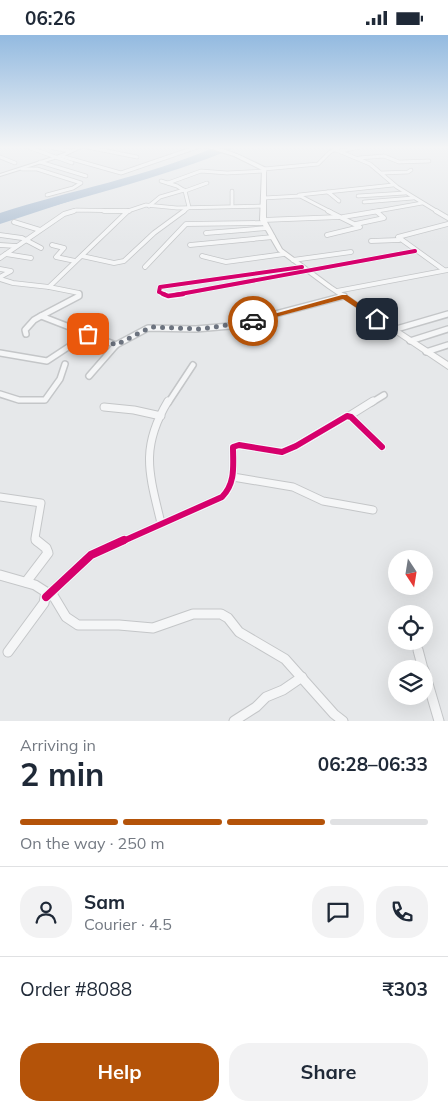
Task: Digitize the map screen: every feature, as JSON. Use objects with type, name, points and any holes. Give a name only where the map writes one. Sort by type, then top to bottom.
[{"type":"main road","points":[[264,179],[265,224],[284,254],[447,366]]},
{"type":"street","points":[[47,195],[73,188],[81,183],[68,179]]},
{"type":"street","points":[[168,183],[179,179]]},
{"type":"street","points":[[388,179],[405,193],[448,218]]},
{"type":"street","points":[[162,181],[185,190],[188,196],[189,207]]},
{"type":"street","points":[[149,205],[164,195],[207,183]]},
{"type":"street","points":[[49,287],[128,211],[143,205],[169,208],[232,205],[264,202],[296,195],[393,185]]},
{"type":"street","points":[[363,188],[372,195]]},
{"type":"street","points":[[232,191],[232,205]]},
{"type":"street","points":[[328,192],[338,201]]},
{"type":"street","points":[[358,197],[405,193]]},
{"type":"street","points":[[296,195],[360,227],[327,235]]},
{"type":"street","points":[[364,202],[413,198]]},
{"type":"street","points":[[77,203],[80,207],[78,210]]},
{"type":"street","points":[[206,233],[265,224],[362,215],[422,203]]},
{"type":"street","points":[[82,255],[110,262],[124,261],[154,233],[189,207]]},
{"type":"street","points":[[0,258],[64,214],[78,210],[128,211]]},
{"type":"street","points":[[356,224],[385,217],[377,212]]},
{"type":"street","points":[[362,215],[374,220]]},
{"type":"street","points":[[14,222],[40,230]]},
{"type":"street","points":[[145,267],[186,224],[265,224]]},
{"type":"street","points":[[399,240],[398,237],[400,235],[448,224]]},
{"type":"street","points":[[0,235],[26,240],[39,245],[41,248]]},
{"type":"street","points":[[190,245],[273,237]]},
{"type":"street","points":[[371,241],[399,240],[446,270]]},
{"type":"street","points":[[0,245],[16,246]]},
{"type":"street","points":[[52,245],[64,248],[56,257],[75,261]]},
{"type":"street","points":[[305,269],[166,285],[160,287],[159,292],[165,296],[192,293],[305,269],[415,251]]},
{"type":"street","points":[[293,260],[350,252]]},
{"type":"street","points":[[6,254],[31,258]]},
{"type":"street","points":[[202,256],[226,262],[284,254]]},
{"type":"street","points":[[0,269],[10,271],[0,278]]},
{"type":"street","points":[[336,291],[446,270]]},
{"type":"street","points":[[0,278],[14,283],[49,287],[79,293],[80,295],[28,326],[25,330],[26,334]]},
{"type":"street","points":[[89,375],[116,345],[151,327],[196,329],[230,326],[344,296]]},
{"type":"street","points":[[394,330],[448,315]]},
{"type":"street","points":[[42,316],[116,345]]},
{"type":"street","points":[[410,341],[448,329]]},
{"type":"street","points":[[0,353],[47,361],[88,334]]},
{"type":"street","points":[[426,352],[448,345]]},
{"type":"street","points":[[0,394],[19,400],[45,400],[60,379],[65,364]]},
{"type":"street","points":[[161,523],[151,478],[149,460],[151,437],[161,416],[192,365]]},
{"type":"street","points":[[8,652],[49,595],[91,555],[222,497],[229,491],[233,477],[234,447],[236,445],[243,444],[275,452],[283,452],[384,395]]},
{"type":"street","points":[[104,407],[134,410],[161,416]]},
{"type":"street","points":[[349,416],[382,447]]},
{"type":"street","points":[[233,477],[293,487],[323,501],[373,510]]},
{"type":"street","points":[[0,497],[41,503],[36,541],[46,548],[48,553],[26,582]]},
{"type":"street","points":[[0,575],[42,588],[66,617],[78,625],[87,627],[119,625],[153,628],[193,614],[221,614],[239,632],[285,659],[334,714],[343,721]]},
{"type":"street","points":[[418,650],[421,660]]},
{"type":"street","points":[[234,721],[251,711],[266,697],[289,687],[302,677]]},
{"type":"street","points":[[433,701],[439,721]]},
{"type":"water","points":[[121,179],[146,179],[0,222],[0,213]]},
{"type":"waterway","points":[[0,222],[71,199]]},
{"type":"cycle path","points":[[302,267],[166,285],[160,287],[159,292],[168,296],[209,290],[415,251]]},
{"type":"cycle path","points":[[46,597],[91,555],[222,497],[230,487],[232,480],[233,447],[244,444],[282,452],[289,450],[347,416],[351,417],[382,447]]},
{"type":"way so far","points":[[88,334],[116,345],[151,327],[201,329],[253,321]]},
{"type":"route","points":[[253,321],[344,296],[377,319]]}]
